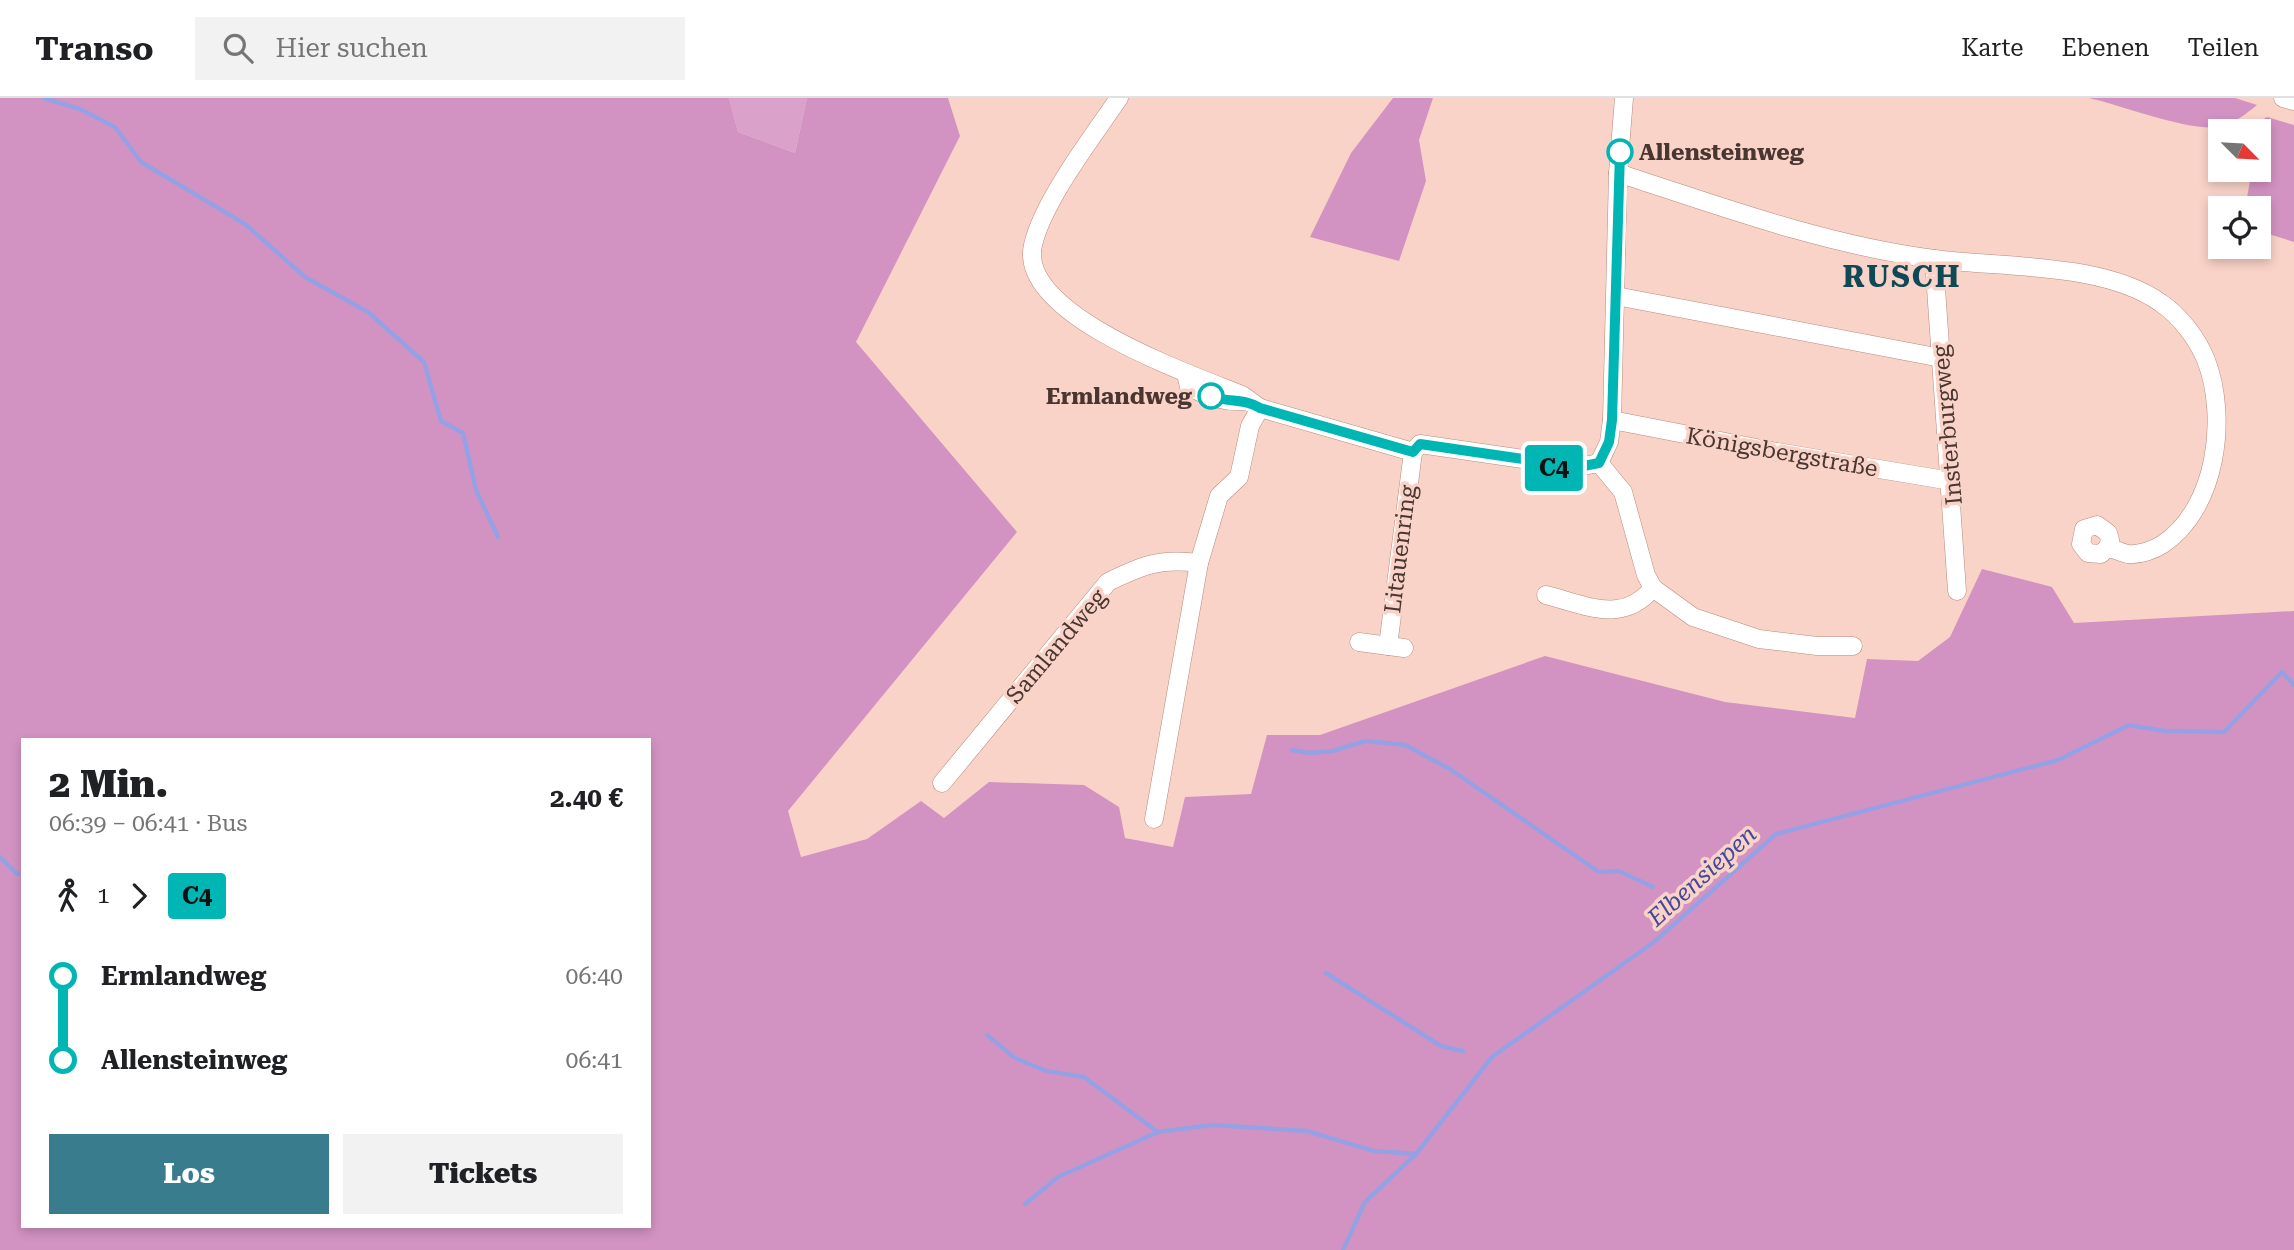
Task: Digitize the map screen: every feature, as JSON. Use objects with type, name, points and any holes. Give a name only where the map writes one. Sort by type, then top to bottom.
[{"type":"street","name":"Litauenring","points":[[1119,98],[1048,211],[1033,246],[1033,260],[1046,289],[1073,313],[1107,336],[1186,373],[1189,387],[1197,391],[1229,403],[1255,404],[1413,452]]},
{"type":"street","points":[[1624,98],[1618,173],[1612,420],[1609,442],[1599,463],[1623,492],[1646,575],[1653,588],[1693,617],[1738,634],[1817,646],[1853,646]]},
{"type":"street","points":[[2283,98],[2294,102]]},
{"type":"street","points":[[1618,173],[1783,227],[1934,259],[1996,262],[2067,272],[2132,286],[2161,303],[2186,326],[2206,360],[2215,398],[2215,441],[2210,473],[2187,523],[2171,539],[2154,550],[2129,554],[2108,547]]},
{"type":"street","name":"Insterburgweg","points":[[1934,259],[1957,591]]},
{"type":"street","points":[[1616,296],[1941,358]]},
{"type":"street","points":[[1154,819],[1199,563],[1219,496],[1239,477],[1255,404]]},
{"type":"street","name":"Königsbergstraße","points":[[1612,420],[1777,453],[1951,481]]},
{"type":"street","name":"Litauenring","points":[[1360,642],[1396,647],[1413,452],[1420,444],[1523,459],[1563,470],[1599,463]]},
{"type":"street","name":"Samlandweg","points":[[942,783],[1108,582],[1140,566],[1168,559],[1199,563]]},
{"type":"street","points":[[1546,595],[1611,612],[1641,602],[1653,588]]},
{"type":"shaded area","points":[[0,98],[729,98],[738,132],[795,153],[807,98],[948,98],[960,136],[856,342],[1017,532],[788,811],[801,857],[867,839],[921,801],[944,818],[989,782],[1084,785],[1119,807],[1125,838],[1173,847],[1185,797],[1251,794],[1267,735],[1320,735],[1545,656],[1725,702],[1855,718],[1867,659],[1918,661],[1950,637],[1982,569],[2052,587],[2074,623],[2294,611],[2294,1250],[0,1250]]},
{"type":"shaded area","points":[[729,98],[807,98],[795,153],[738,132]]},
{"type":"shaded area","points":[[1393,98],[1433,98],[1419,140],[1426,181],[1399,261],[1310,237],[1351,153]]},
{"type":"shaded area","points":[[2089,98],[2235,98],[2257,105],[2237,119],[2208,119],[2208,127],[2174,122]]},
{"type":"shaded area","points":[[2267,117],[2294,125],[2294,242],[2271,235],[2271,196],[2247,196],[2250,182],[2272,182],[2272,119],[2263,119]]},
{"type":"waterway","points":[[44,98],[80,109],[115,127],[141,162],[245,224],[305,277],[368,312],[424,362],[441,421],[463,433],[476,490],[498,537]]},
{"type":"waterway","name":"Elbensiepen","points":[[1343,1250],[1365,1202],[1416,1154],[1492,1057],[1654,942],[1776,834],[2058,760],[2129,725],[2165,731],[2224,732],[2282,672],[2294,685]]},
{"type":"waterway","points":[[1292,750],[1310,753],[1332,751],[1366,741],[1405,745],[1450,769],[1599,872],[1619,871],[1653,887]]},
{"type":"waterway","points":[[0,857],[17,874],[21,873]]},
{"type":"waterway","points":[[1326,973],[1441,1046],[1463,1051]]},
{"type":"waterway","points":[[987,1035],[1015,1058],[1046,1071],[1084,1077],[1158,1132]]},
{"type":"waterway","points":[[1025,1204],[1058,1177],[1158,1132],[1212,1125],[1307,1131],[1374,1151],[1416,1154]]},
{"type":"bus line","name":"C4","points":[[1211,396],[1229,403],[1249,401],[1260,408],[1413,452],[1420,444],[1523,459],[1563,470],[1599,463],[1609,442],[1612,420],[1620,152]]},
{"type":"place","name":"Allensteinweg","points":[[1620,152]]},
{"type":"place","name":"Ermlandweg","points":[[1211,396]]},
{"type":"district","name":"RUSCH","points":[[1902,277]]}]
